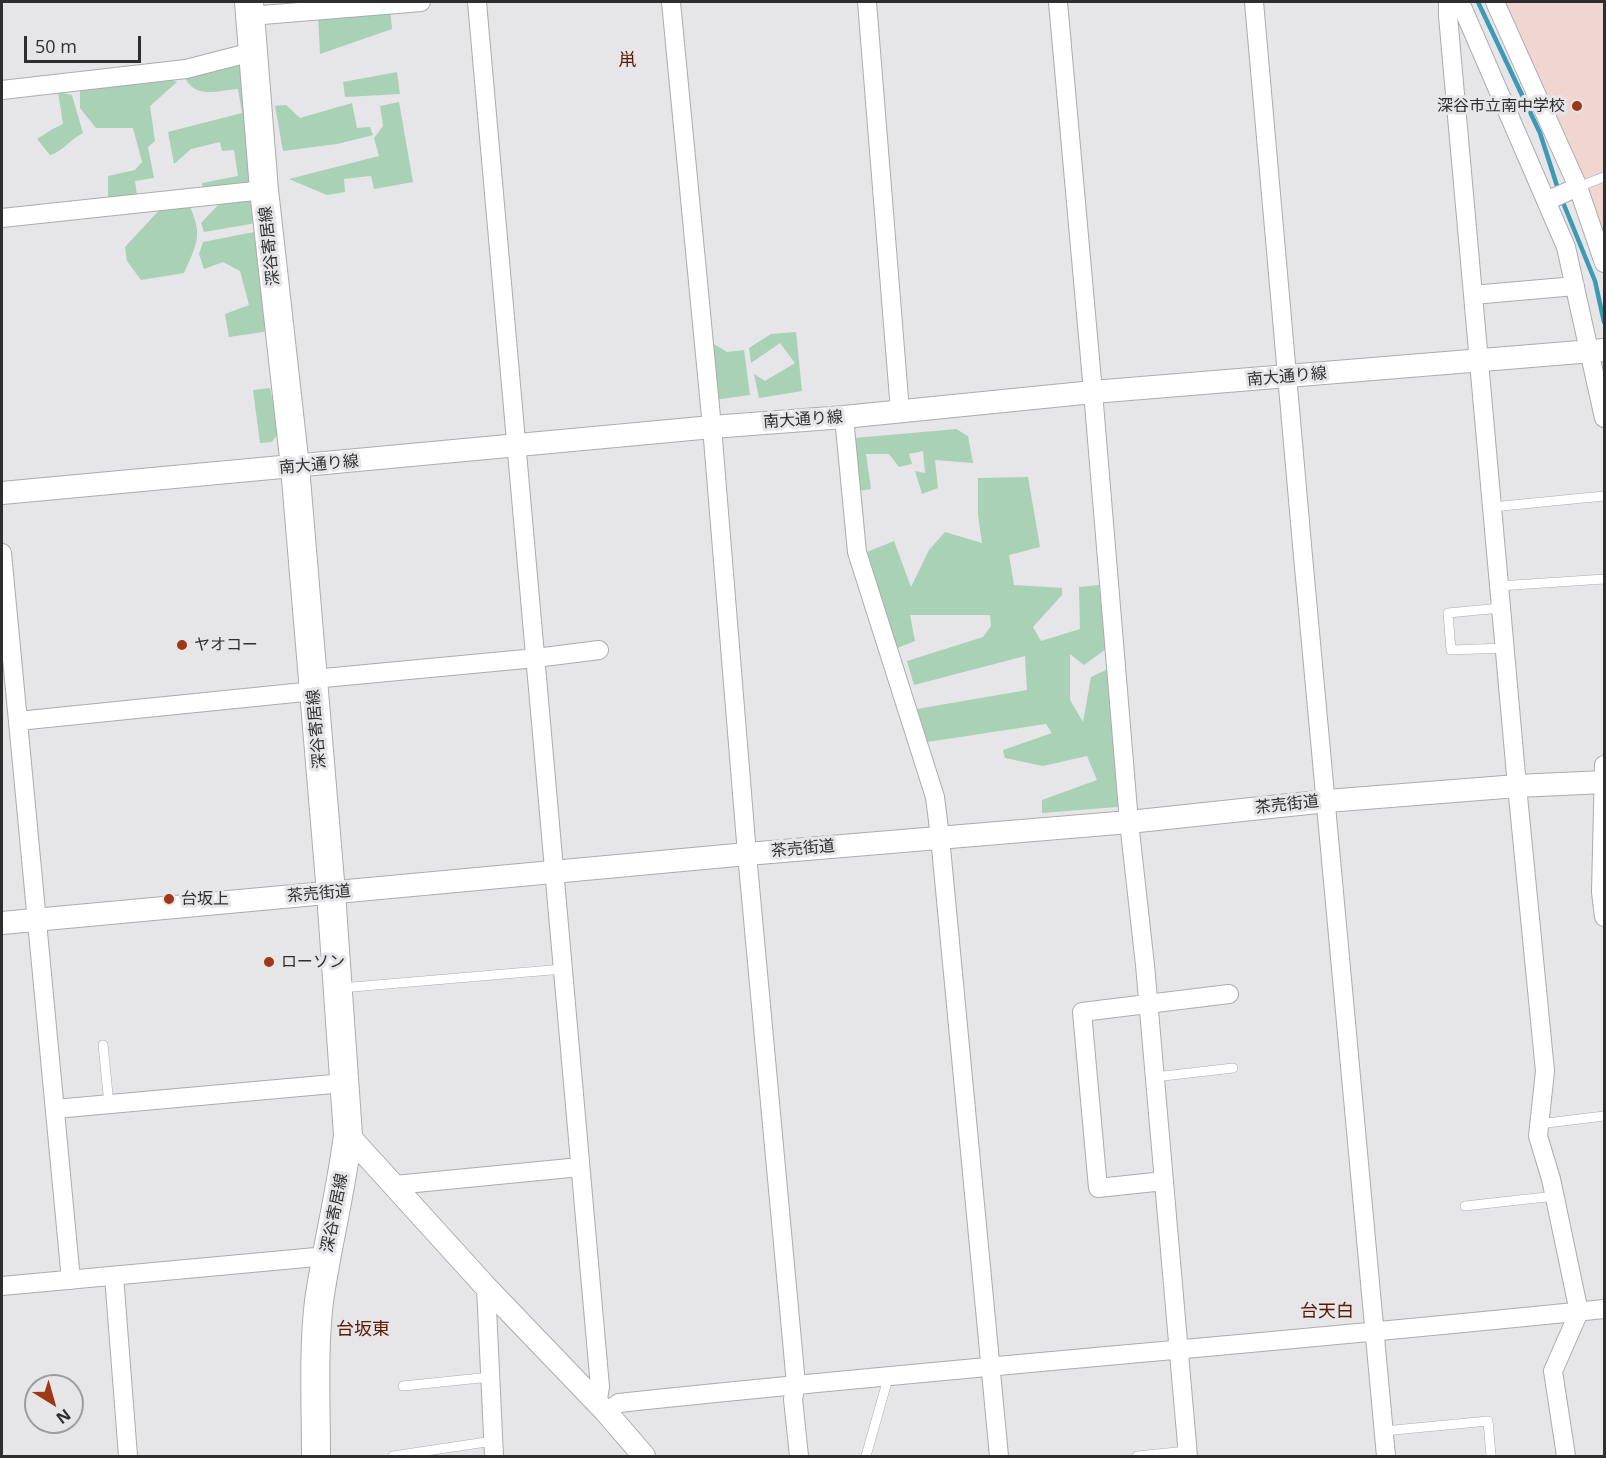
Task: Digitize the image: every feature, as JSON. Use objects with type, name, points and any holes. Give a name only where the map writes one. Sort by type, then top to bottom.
[{"type":"main road","name":"深谷寄居線","points":[[249,9],[264,190],[295,467],[331,893],[348,1135],[317,1329],[316,1456]]},
{"type":"street","points":[[249,9],[421,2]]},
{"type":"street","points":[[477,2],[602,1408]]},
{"type":"street","points":[[671,2],[712,427],[747,854],[796,1384],[793,1399],[800,1456]]},
{"type":"street","points":[[867,2],[900,411]]},
{"type":"street","points":[[1058,2],[1094,392],[1129,822],[1155,1077],[1187,1454]]},
{"type":"street","points":[[1254,2],[1286,377],[1386,1456]]},
{"type":"street","points":[[1448,2],[1517,786],[1545,1071],[1538,1136],[1555,1196],[1579,1312],[1553,1371],[1566,1456]]},
{"type":"street","points":[[1460,2],[1566,247],[1575,286],[1597,351],[1605,418]]},
{"type":"street","points":[[1495,2],[1578,187],[1605,263]]},
{"type":"street","points":[[2,90],[186,69],[252,51]]},
{"type":"street","points":[[1546,201],[1578,187]]},
{"type":"street","points":[[2,218],[264,190]]},
{"type":"street","points":[[1473,295],[1575,286]]},
{"type":"street","name":"南大通り線","points":[[2,493],[712,427],[844,417],[1094,392],[1597,351]]},
{"type":"street","points":[[844,417],[857,552],[935,797],[999,1456]]},
{"type":"street","points":[[2,553],[71,1280]]},
{"type":"street","points":[[18,721],[599,650]]},
{"type":"street","points":[[1604,776],[1601,892],[1605,916]]},
{"type":"street","name":"茶売街道","points":[[2,923],[747,854],[1129,822],[1326,801],[1517,786],[1604,776]]},
{"type":"street","points":[[1164,1180],[1098,1188],[1082,1012],[1229,994]]},
{"type":"street","points":[[55,1109],[344,1083]]},
{"type":"street","points":[[348,1135],[644,1456]]},
{"type":"street","points":[[395,1185],[580,1167]]},
{"type":"street","points":[[2,1287],[327,1256]]},
{"type":"street","points":[[114,1276],[128,1456]]},
{"type":"street","points":[[486,1287],[493,1449]]},
{"type":"street","points":[[602,1408],[620,1403],[796,1384],[1375,1333],[1605,1309]]},
{"type":"lane","points":[[1578,187],[1605,177]]},
{"type":"lane","points":[[1492,507],[1605,496]]},
{"type":"lane","points":[[1499,586],[1605,579]]},
{"type":"lane","points":[[1501,608],[1448,613],[1451,650],[1505,648]]},
{"type":"lane","points":[[337,988],[563,969]]},
{"type":"lane","points":[[103,1045],[109,1104]]},
{"type":"lane","points":[[1155,1077],[1233,1068]]},
{"type":"lane","points":[[1539,1124],[1605,1116]]},
{"type":"lane","points":[[1465,1206],[1555,1196]]},
{"type":"lane","points":[[866,1456],[889,1376]]},
{"type":"lane","points":[[404,1386],[490,1377]]},
{"type":"lane","points":[[1384,1431],[1488,1421],[1491,1456]]},
{"type":"lane","points":[[393,1456],[493,1449]]},
{"type":"lane","points":[[1137,1456],[1187,1454]]},
{"type":"shaded area","name":"深谷市立南中学校","points":[[1504,2],[1604,2],[1604,240]]},
{"type":"green space","points":[[390,9],[392,29],[320,54],[318,14]]},
{"type":"green space","points":[[241,61],[251,186],[203,190],[202,183],[238,176],[234,150],[222,151],[220,142],[191,149],[174,164],[168,132],[242,113],[238,89],[213,92],[198,90],[187,82],[183,73]]},
{"type":"green space","points":[[397,72],[400,94],[345,97],[343,82]]},
{"type":"green space","points":[[166,78],[177,82],[150,106],[155,141],[148,147],[154,178],[135,181],[137,195],[108,198],[108,176],[135,170],[142,162],[133,128],[96,128],[80,108],[80,91]]},
{"type":"green space","points":[[58,92],[72,95],[83,133],[50,155],[37,139],[63,124]]},
{"type":"green space","points":[[399,102],[413,182],[374,189],[371,176],[344,179],[345,192],[327,195],[289,179],[379,156],[374,138],[383,126],[380,106]]},
{"type":"green space","points":[[352,103],[357,128],[370,127],[373,135],[337,144],[283,151],[275,106],[286,105],[300,118]]},
{"type":"green space","points":[[253,198],[256,223],[204,232],[201,223],[221,202]]},
{"type":"green space","points":[[188,202],[196,223],[197,238],[184,273],[141,280],[127,261],[125,247],[163,206]]},
{"type":"green space","points":[[254,232],[259,238],[268,328],[263,332],[229,337],[225,314],[249,305],[240,271],[223,262],[204,269],[199,254],[203,242]]},
{"type":"green space","points":[[796,332],[802,391],[759,398],[754,374],[765,381],[795,363],[780,343],[751,363],[749,348],[771,334]]},
{"type":"green space","points":[[709,341],[727,352],[744,350],[750,395],[714,400]]},
{"type":"green space","points":[[270,388],[279,432],[272,442],[260,443],[253,390]]},
{"type":"green space","points":[[956,429],[968,436],[973,463],[935,460],[938,488],[922,494],[915,471],[925,473],[923,451],[909,454],[912,464],[899,467],[889,454],[866,454],[871,489],[858,491],[855,438]]},
{"type":"green space","points":[[1028,477],[1040,547],[1009,555],[1014,585],[1062,588],[1062,595],[1033,627],[1041,641],[1080,629],[1079,587],[1099,585],[1106,649],[1084,665],[1070,654],[1070,700],[1083,722],[1091,677],[1108,669],[1122,800],[1117,807],[1042,813],[1042,800],[1097,780],[1087,756],[1043,766],[1005,758],[1003,750],[1052,733],[1046,724],[927,742],[917,709],[1027,690],[1025,656],[914,685],[907,661],[983,637],[991,626],[990,615],[910,615],[915,641],[895,649],[867,552],[894,541],[911,587],[929,550],[945,532],[982,543],[978,515],[978,478]]},
{"type":"waterway","points":[[1478,2],[1540,133],[1559,192]]},
{"type":"waterway","points":[[1562,200],[1595,281],[1604,322]]},
{"type":"place","name":"深谷市立南中学校","points":[[1577,106]]},
{"type":"place","name":"ヤオコー","points":[[182,645]]},
{"type":"place","name":"台坂上","points":[[169,899]]},
{"type":"place","name":"ローソン","points":[[269,962]]},
{"type":"district","name":"鼡","points":[[627,61]]},
{"type":"district","name":"台天白","points":[[1327,1312]]},
{"type":"district","name":"台坂東","points":[[363,1330]]}]
